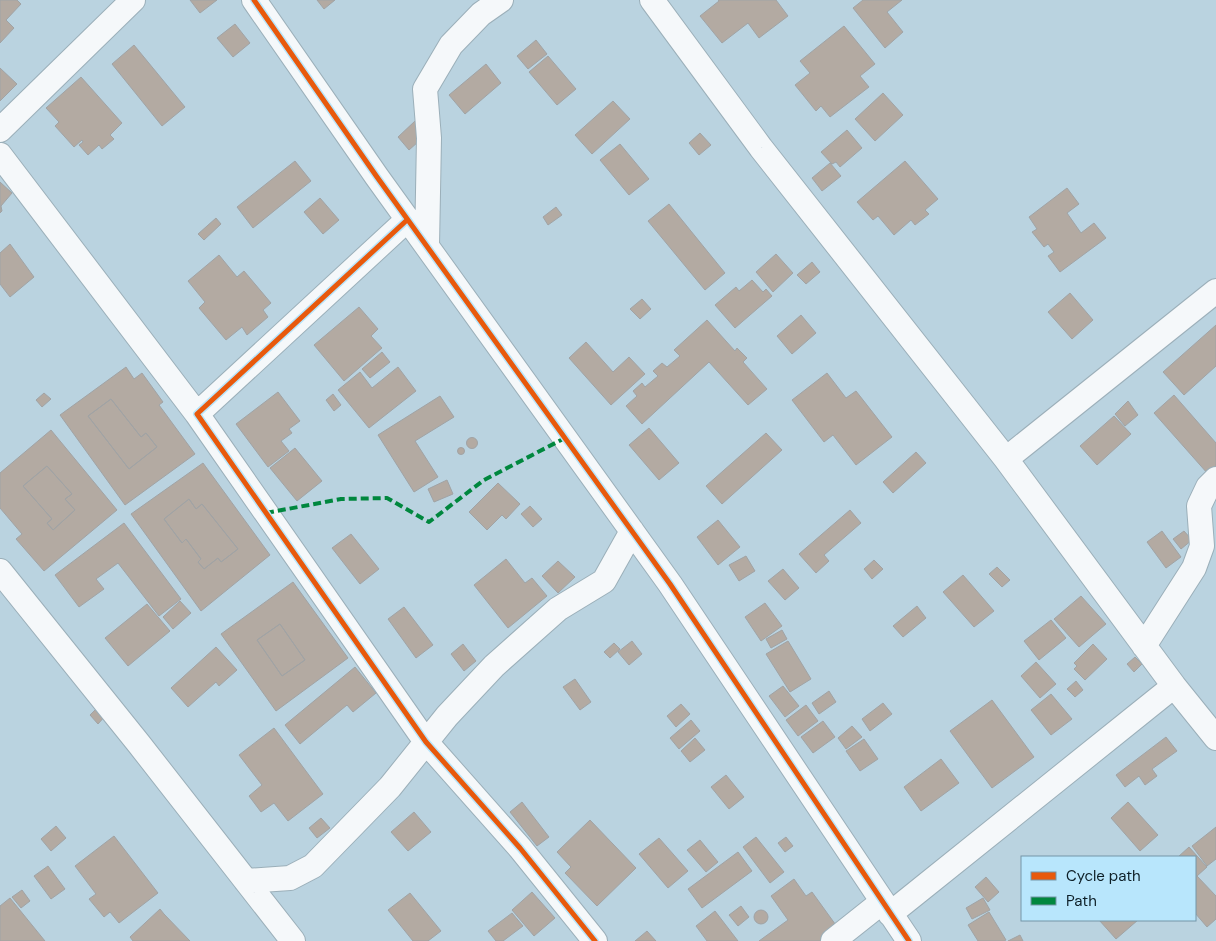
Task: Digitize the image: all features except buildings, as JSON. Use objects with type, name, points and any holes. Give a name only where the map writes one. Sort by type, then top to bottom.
[{"type":"street","points":[[0,130],[133,0]]},
{"type":"street","points":[[254,0],[407,220],[670,584],[909,941]]},
{"type":"street","points":[[427,246],[429,138],[425,89],[451,45],[481,14],[501,0]]},
{"type":"street","points":[[647,1],[1006,459],[1174,686],[1216,738]]},
{"type":"street","points":[[0,155],[197,414],[426,742],[520,848],[595,941]]},
{"type":"street","points":[[197,414],[407,220]]},
{"type":"street","points":[[1006,459],[1216,292]]},
{"type":"street","points":[[1144,646],[1194,568],[1202,546],[1199,506],[1208,487],[1216,479]]},
{"type":"street","points":[[246,881],[290,878],[313,866],[390,787],[447,716],[494,666],[558,609],[604,581],[632,531]]},
{"type":"street","points":[[0,571],[292,941]]},
{"type":"street","points":[[833,941],[886,908],[1174,686]]},
{"type":"marked path","points":[[266,513],[341,499],[387,498],[429,522],[484,480],[565,438]]},
{"type":"cycle path","points":[[254,0],[377,177],[670,584],[909,941]]},
{"type":"cycle path","points":[[407,220],[197,414],[426,742],[520,848],[595,941]]}]
